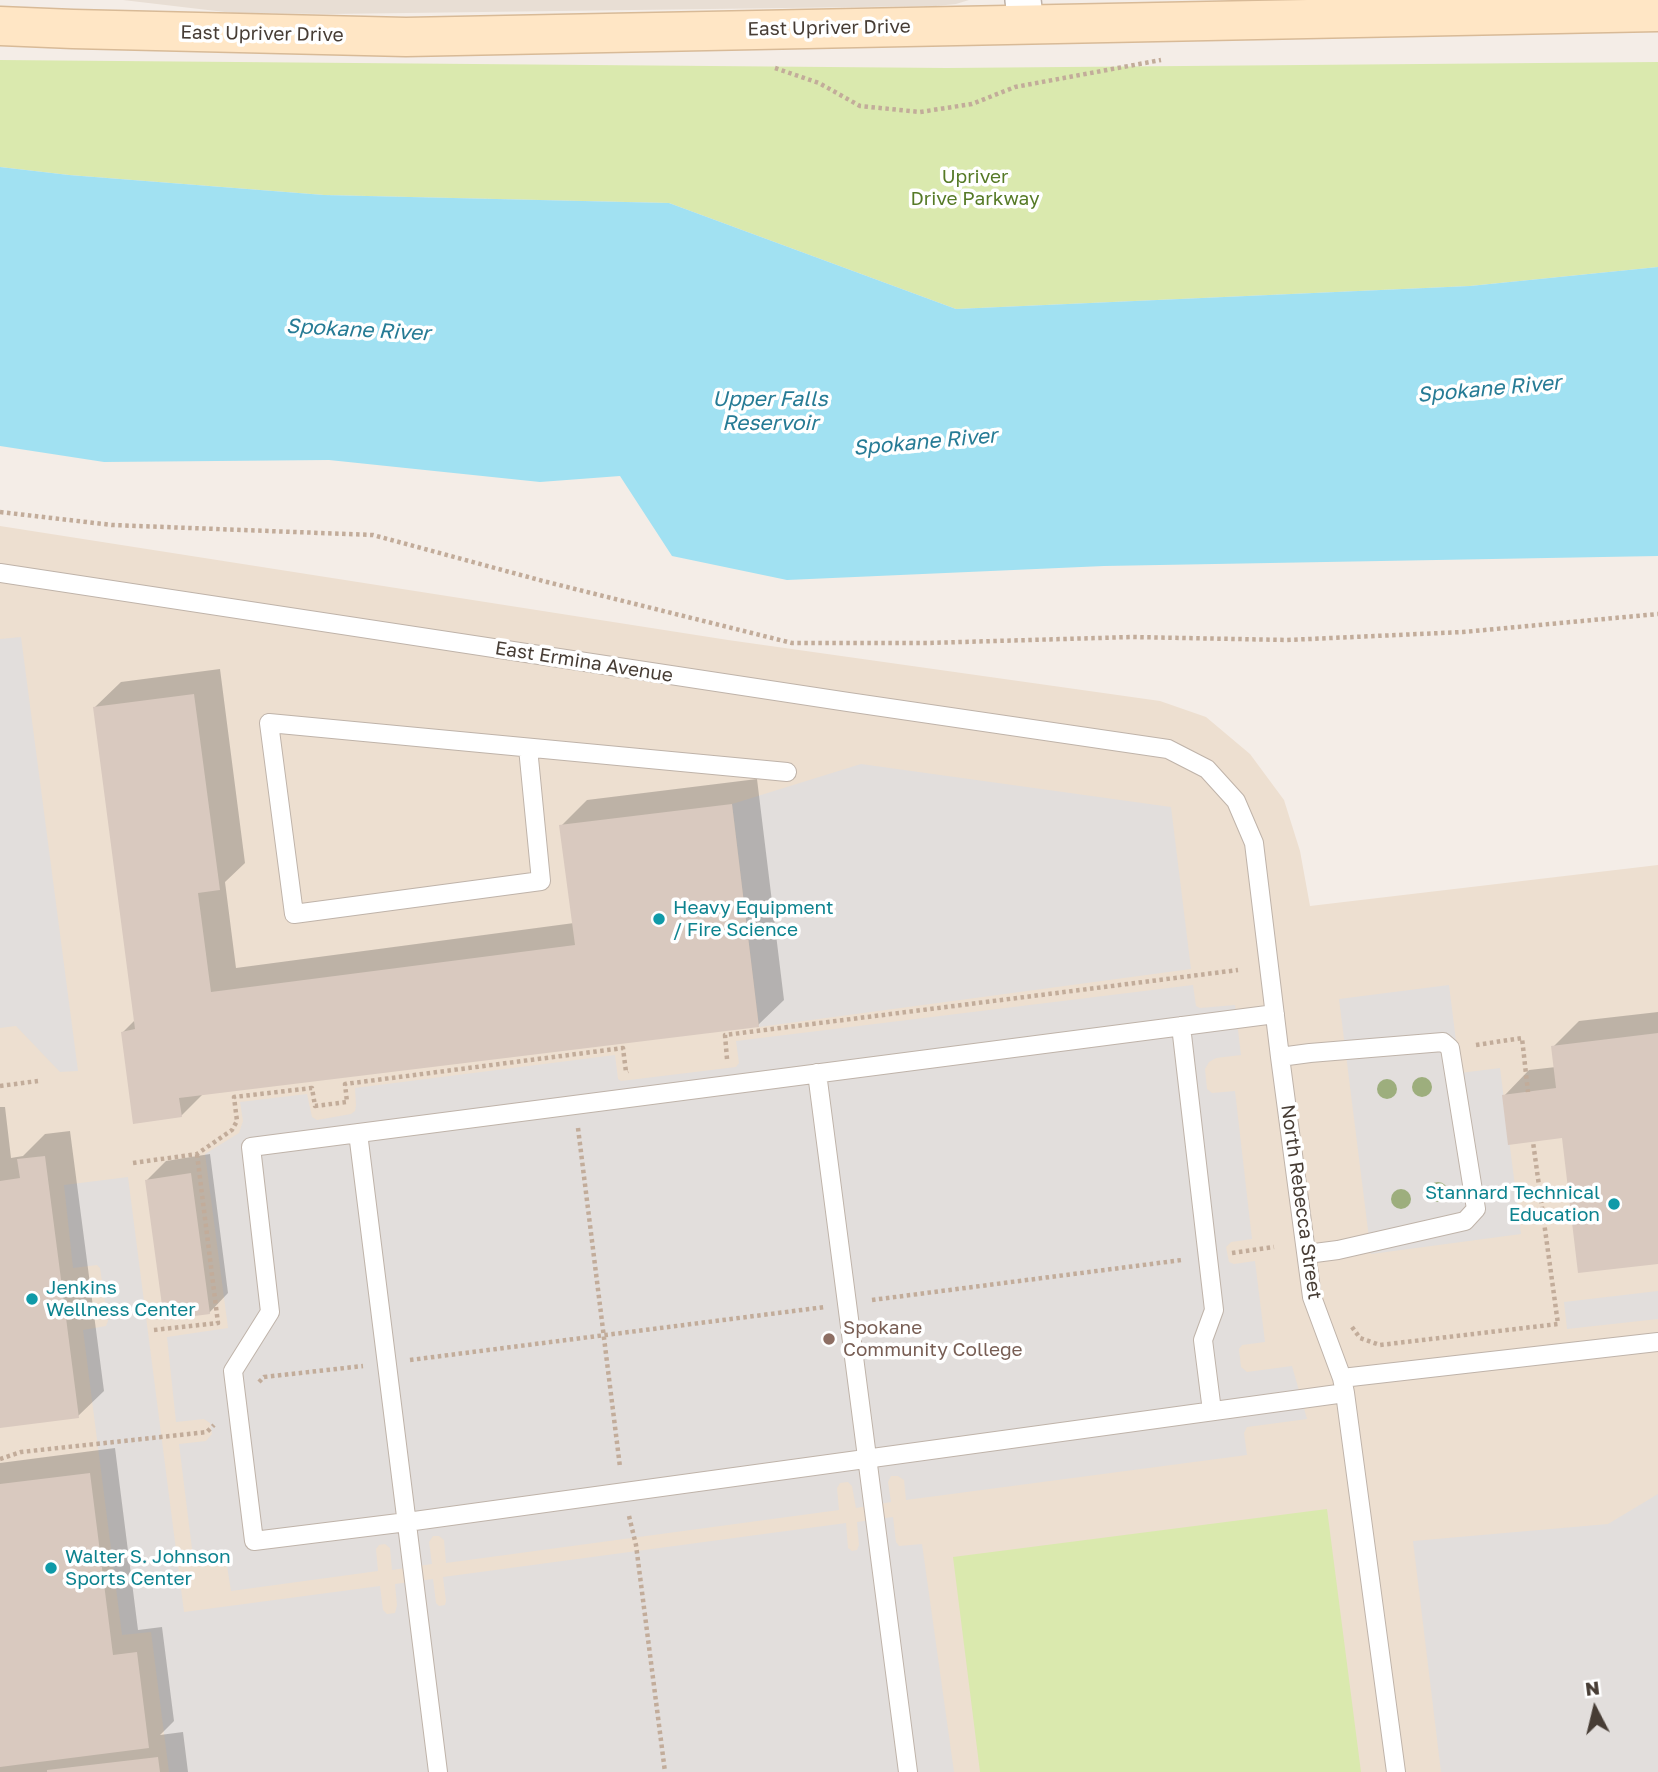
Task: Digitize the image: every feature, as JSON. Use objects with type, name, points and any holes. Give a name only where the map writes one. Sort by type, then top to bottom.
[{"type":"street","name":"East Upriver Drive","points":[[0,26],[71,15],[406,37],[1025,12],[1658,12]]},
{"type":"lane","name":"East Ermina Avenue","points":[[0,573],[1168,749]]},
{"type":"lane","points":[[528,748],[541,881],[294,914],[269,723],[787,772]]},
{"type":"lane","name":"North Rebecca Street","points":[[1168,749],[1207,769],[1236,801],[1254,843],[1312,1297],[1344,1385],[1396,1772]]},
{"type":"lane","points":[[1275,1014],[251,1147],[270,1312],[233,1371],[254,1541],[624,1493],[1212,1411],[1344,1385],[1658,1342]]},
{"type":"lane","points":[[1181,1026],[1214,1310],[1203,1340],[1212,1411]]},
{"type":"lane","points":[[1280,1057],[1443,1042],[1450,1048],[1476,1209],[1465,1221],[1338,1250],[1307,1254]]},
{"type":"lane","points":[[817,1073],[908,1772]]},
{"type":"lane","points":[[358,1133],[438,1772]]},
{"type":"path","points":[[0,512],[112,525],[373,535],[543,581],[792,643],[927,643],[1132,637],[1287,640],[1462,632],[1658,614]]},
{"type":"path","points":[[715,1061],[727,1059],[724,1035],[1238,970]]},
{"type":"path","points":[[1450,1048],[1522,1038],[1528,1092]]},
{"type":"path","points":[[132,1163],[197,1154],[232,1130],[237,1121],[234,1097],[312,1088],[315,1105],[347,1102],[345,1084],[623,1048],[626,1072],[639,1070]]},
{"type":"path","points":[[0,1086],[38,1081]]},
{"type":"path","points":[[575,1105],[624,1493],[636,1545],[665,1772]]},
{"type":"path","points":[[1349,1324],[1360,1338],[1380,1345],[1558,1324],[1533,1142]]},
{"type":"path","points":[[154,1331],[218,1323],[197,1154]]},
{"type":"path","points":[[0,1459],[21,1452],[207,1432],[264,1377],[386,1364],[1274,1247]]},
{"type":"shaded area","points":[[123,0],[969,0],[936,6],[331,14],[233,13]]},
{"type":"shaded area","name":"Spokane Community College","points":[[0,526],[728,640],[1160,701],[1206,717],[1250,754],[1284,800],[1300,851],[1310,906],[1658,865],[1658,1772],[0,1772]]},
{"type":"shaded area","points":[[21,637],[78,1071],[60,1072],[16,1026],[0,1028],[0,639]]},
{"type":"shaded area","points":[[861,764],[1171,807],[1191,969],[759,1027],[732,804]]},
{"type":"shaded area","points":[[1193,985],[1196,1006],[1200,1008],[1235,1005],[1241,1055],[1216,1058],[1209,1062],[1205,1069],[1207,1089],[1212,1093],[1235,1091],[1252,1239],[1231,1242],[1226,1247],[1229,1262],[1234,1264],[1255,1261],[1265,1342],[1242,1345],[1239,1349],[1241,1367],[1247,1372],[1292,1366],[1307,1419],[1247,1427],[1244,1433],[1247,1455],[906,1500],[904,1480],[891,1476],[888,1482],[891,1502],[856,1508],[852,1486],[848,1482],[840,1483],[837,1488],[839,1510],[446,1563],[444,1540],[433,1536],[429,1542],[432,1564],[392,1570],[390,1548],[385,1544],[376,1549],[378,1571],[231,1591],[227,1566],[223,1562],[194,1565],[179,1444],[206,1441],[212,1434],[210,1423],[204,1419],[176,1422],[167,1337],[228,1328],[205,1154],[239,1133],[243,1121],[240,1102],[307,1094],[312,1117],[317,1120],[355,1111],[355,1088],[615,1055],[618,1079],[621,1081],[736,1067],[739,1063],[736,1041]]},
{"type":"shaded area","points":[[1449,985],[1460,1073],[1500,1068],[1521,1234],[1371,1254],[1339,999]]},
{"type":"shaded area","points":[[128,1177],[184,1612],[380,1586],[383,1610],[387,1614],[395,1613],[395,1584],[433,1579],[436,1603],[439,1606],[445,1605],[446,1601],[443,1577],[846,1523],[848,1548],[852,1551],[857,1550],[859,1545],[857,1522],[893,1517],[896,1542],[899,1546],[922,1544],[954,1772],[169,1772],[151,1632],[122,1635],[83,1330],[106,1326],[108,1321],[100,1268],[97,1265],[73,1268],[64,1185]]},
{"type":"shaded area","points":[[1658,1291],[1658,1319],[1567,1329],[1564,1302]]},
{"type":"shaded area","points":[[1658,1494],[1658,1772],[1441,1772],[1413,1541],[1608,1524]]},
{"type":"green space","name":"Upriver Drive Parkway","points":[[0,60],[947,68],[1658,62],[1658,267],[1470,286],[956,309],[669,203],[324,195],[0,167]]},
{"type":"green space","points":[[1327,1509],[1361,1772],[980,1772],[953,1557]]},
{"type":"water","name":"Upper Falls Reservoir","points":[[0,167],[324,195],[669,203],[956,309],[1470,286],[1658,267],[1658,556],[1104,566],[787,580],[672,556],[620,476],[540,482],[329,460],[104,462],[0,446]]},
{"type":"building","name":"Heavy Equipment / Fire Science","points":[[194,694],[220,890],[198,893],[211,992],[575,945],[559,825],[732,804],[759,1027],[179,1098],[182,1117],[133,1124],[121,1032],[135,1029],[93,707]]},
{"type":"building","name":"Stannard Technical Education","points":[[1658,1033],[1658,1264],[1578,1273],[1562,1138],[1508,1145],[1502,1095],[1556,1088],[1551,1046]]},
{"type":"building","name":"Jenkins Wellness Center","points":[[45,1156],[79,1418],[0,1428],[0,1181],[20,1178],[17,1159]]},
{"type":"building","points":[[191,1173],[210,1314],[164,1320],[145,1180]]},
{"type":"building","name":"Walter S. Johnson Sports Center","points":[[90,1473],[113,1655],[137,1652],[149,1748],[0,1767],[0,1484]]},
{"type":"building","points":[[158,1757],[160,1772],[47,1772],[47,1770]]},
{"type":"place","name":"Heavy Equipment / Fire Science","points":[[659,919]]},
{"type":"place","name":"Stannard Technical Education","points":[[1614,1204]]},
{"type":"place","name":"Jenkins Wellness Center","points":[[32,1299]]},
{"type":"place","name":"Spokane Community College","points":[[829,1339]]},
{"type":"place","name":"Walter S. Johnson Sports Center","points":[[51,1568]]},
{"type":"water label","name":"Spokane River","points":[[358,330]]},
{"type":"water label","name":"Spokane River","points":[[1489,389]]},
{"type":"water label","name":"Spokane River","points":[[925,442]]}]
